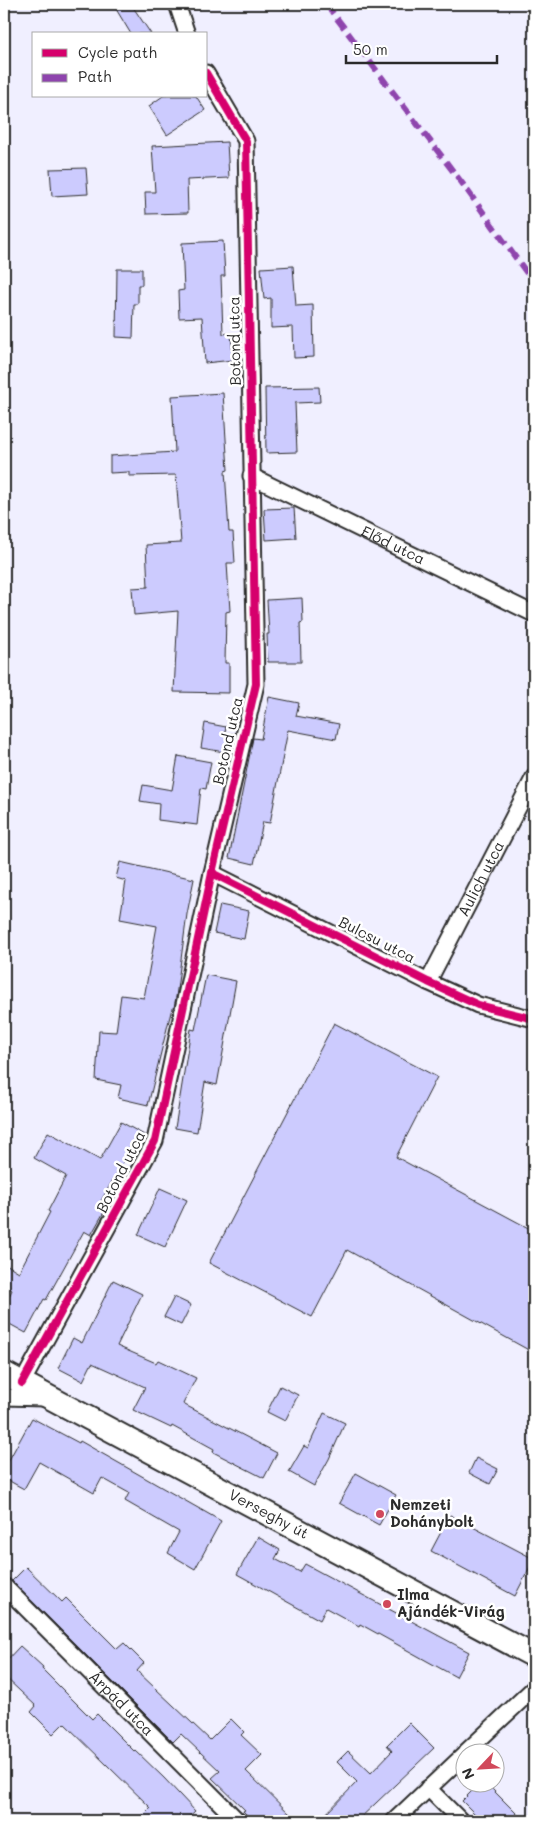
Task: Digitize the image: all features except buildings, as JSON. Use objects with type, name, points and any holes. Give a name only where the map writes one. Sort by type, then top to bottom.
[{"type":"main road","name":"Verseghy út","points":[[13,1378],[534,1656]]},
{"type":"street","points":[[177,4],[186,32]]},
{"type":"street","name":"Botond utca","points":[[13,1378],[155,1141],[212,873],[256,684],[246,141],[208,76]]},
{"type":"street","name":"Előd utca","points":[[251,476],[534,614]]},
{"type":"street","name":"Aulich utca","points":[[428,982],[534,776]]},
{"type":"street","name":"Bulcsu utca","points":[[212,873],[428,982],[478,1005],[534,1019]]},
{"type":"street","points":[[4,1397],[50,1398]]},
{"type":"street","name":"Árpád utca","points":[[4,1586],[238,1821]]},
{"type":"street","points":[[478,1742],[534,1688]]},
{"type":"street","points":[[394,1821],[456,1762]]},
{"type":"street","points":[[428,1788],[461,1821]]},
{"type":"marked path","points":[[326,4],[462,183],[534,283]]},
{"type":"cycle path","points":[[22,1383],[155,1141],[212,873],[256,684],[246,141],[208,76]]},
{"type":"cycle path","points":[[212,873],[428,982],[478,1005],[534,1019]]},
{"type":"place","name":"Nemzeti Dohánybolt","points":[[380,1514]]},
{"type":"place","name":"Ilma Ajándék-Virág","points":[[387,1604]]}]
